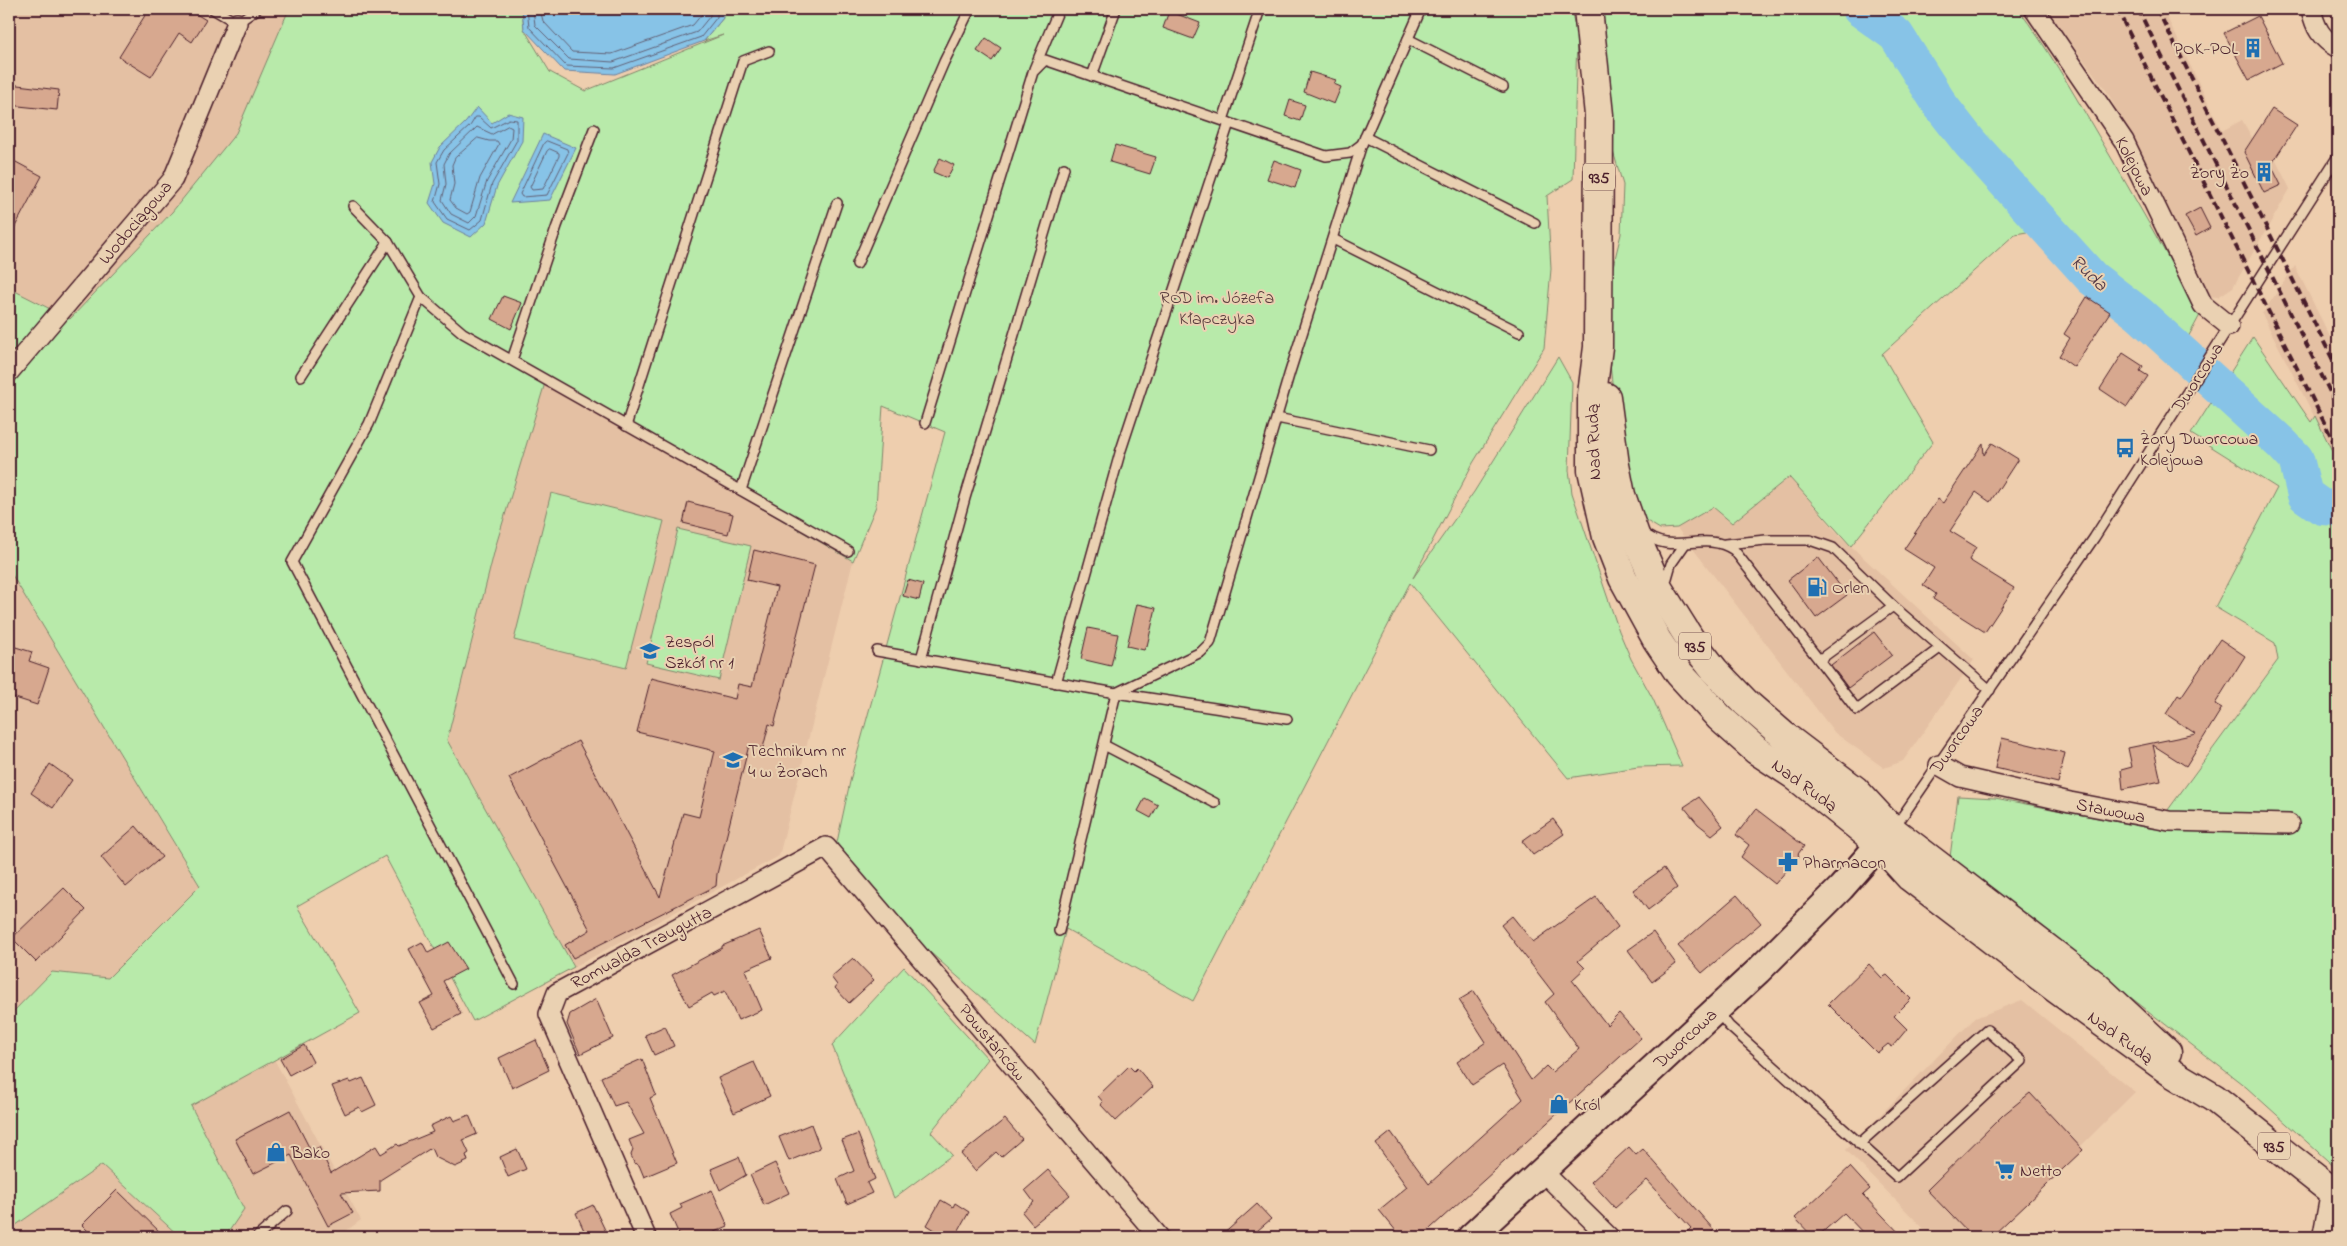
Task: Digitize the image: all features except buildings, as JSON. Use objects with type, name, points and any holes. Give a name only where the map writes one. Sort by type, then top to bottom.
[{"type":"main road","name":"Nad Rudą","points":[[1588,9],[1599,115],[1598,346],[1592,394],[1591,449],[1595,489],[1607,537],[1641,614],[1679,673],[1720,718],[1756,750],[1887,837],[2095,985],[2181,1064],[2214,1098],[2336,1195]]},
{"type":"main road","name":"Nad Rudą","points":[[1598,346],[1615,466],[1629,519],[1646,562],[1666,600],[1690,639],[1716,671],[1746,703],[1784,736],[1854,790],[1887,837]]},
{"type":"main road","points":[[2328,1237],[2336,1195]]},
{"type":"street","name":"Kolejowa","points":[[2034,9],[2124,141],[2203,304],[2224,334]]},
{"type":"street","points":[[2311,9],[2316,27],[2322,37],[2338,48]]},
{"type":"street","name":"Wodociągowa","points":[[9,372],[173,179],[237,23]]},
{"type":"street","name":"Stawowa","points":[[1939,765],[1960,777],[2070,802],[2169,821],[2290,824]]},
{"type":"street","name":"Dworcowa","points":[[1471,1237],[1716,1010],[1841,888],[1887,837]]},
{"type":"street","name":"Romualda Traugutta","points":[[646,1237],[549,1014],[557,992],[826,847]]},
{"type":"street","name":"Powstańców","points":[[826,847],[1159,1237]]},
{"type":"street","points":[[1543,1172],[1609,1237]]},
{"type":"lane","points":[[213,9],[237,23],[257,9]]},
{"type":"lane","points":[[857,264],[944,62],[970,9]]},
{"type":"lane","points":[[925,423],[1033,72],[1059,9]]},
{"type":"lane","points":[[1092,76],[1116,9]]},
{"type":"lane","points":[[1056,682],[1120,453],[1226,122],[1260,9]]},
{"type":"lane","points":[[1116,693],[1201,652],[1210,643],[1277,418],[1364,141],[1421,9]]},
{"type":"lane","points":[[1408,38],[1503,87]]},
{"type":"lane","points":[[626,426],[743,61],[768,51]]},
{"type":"lane","points":[[1033,72],[1045,60],[1326,156],[1350,153],[1364,141]]},
{"type":"lane","points":[[512,360],[557,226],[594,129]]},
{"type":"lane","points":[[1364,141],[1535,223]]},
{"type":"lane","name":"Dworcowa","points":[[1887,837],[1939,765],[2094,538],[2338,156]]},
{"type":"lane","points":[[921,658],[965,498],[1064,168]]},
{"type":"lane","points":[[741,490],[837,202]]},
{"type":"lane","points":[[353,206],[388,242],[421,296],[463,333],[848,551]]},
{"type":"lane","points":[[1332,239],[1519,332]]},
{"type":"lane","points":[[301,376],[388,242]]},
{"type":"lane","points":[[421,296],[369,424],[292,562],[514,984]]},
{"type":"lane","points":[[1277,418],[1429,450]]},
{"type":"lane","points":[[1629,519],[1644,534],[1659,542],[1671,545],[1700,540],[1714,541],[1725,544],[1734,550],[1857,710],[1940,648]]},
{"type":"lane","points":[[1725,544],[1766,540],[1810,540],[1833,548],[1893,606],[1990,690]]},
{"type":"lane","points":[[1666,600],[1667,576],[1671,564],[1685,544]]},
{"type":"lane","points":[[1819,660],[1893,606]]},
{"type":"lane","points":[[877,651],[1116,693],[1287,719]]},
{"type":"lane","points":[[1060,931],[1116,693]]},
{"type":"lane","points":[[1104,745],[1215,803]]},
{"type":"lane","points":[[1716,1010],[1729,1026],[1859,1144],[1897,1177],[2022,1061],[1987,1030],[1859,1144]]},
{"type":"lane","points":[[257,1237],[287,1211]]},
{"type":"shaded area","points":[[9,9],[289,9],[237,133],[172,212],[70,319],[9,288]]},
{"type":"shaded area","points":[[2046,9],[2163,9],[2222,131],[2242,120],[2254,141],[2272,153],[2290,189],[2233,287],[2218,297],[2207,296],[2108,93]]},
{"type":"shaded area","points":[[2295,266],[2338,353],[2338,463],[2262,314]]},
{"type":"shaded area","name":"Zespól Szkół nr 1","points":[[544,383],[853,561],[779,856],[574,967],[447,740],[496,545]]},
{"type":"shaded area","points":[[1789,477],[1839,535],[1974,660],[1903,761],[1884,768],[1835,733],[1677,528],[1713,507],[1732,523]]},
{"type":"shaded area","points":[[9,570],[200,887],[108,978],[52,972],[9,1016]]},
{"type":"shaded area","points":[[2022,1000],[2135,1092],[1990,1237],[1932,1237],[1846,1150],[1975,1018]]},
{"type":"shaded area","points":[[274,1059],[361,1220],[338,1237],[225,1237],[244,1208],[191,1106]]},
{"type":"shaded area","points":[[102,1165],[180,1237],[9,1237],[9,1230]]},
{"type":"green space","name":"ROD im. Józefa Kłapczyka","points":[[289,9],[522,9],[524,29],[550,72],[585,91],[723,35],[704,41],[723,18],[721,9],[1571,9],[1577,36],[1573,179],[1547,196],[1551,269],[1544,348],[1473,463],[1413,578],[1474,492],[1558,357],[1572,382],[1569,470],[1572,493],[1619,631],[1631,659],[1653,699],[1682,766],[1638,767],[1568,778],[1410,583],[1193,1001],[1066,929],[1035,1045],[923,946],[836,847],[851,777],[945,432],[883,406],[876,506],[853,561],[545,383],[496,545],[447,740],[574,967],[473,1021],[385,856],[297,906],[360,1013],[191,1106],[244,1209],[225,1237],[180,1237],[102,1165],[9,1230],[9,1016],[52,972],[108,978],[200,886],[9,570],[9,288],[70,319],[172,212],[236,133]]},
{"type":"green space","points":[[1600,9],[2018,9],[2049,53],[2077,99],[2200,315],[2185,343],[2104,276],[2063,226],[2015,234],[1882,354],[1933,442],[1851,546],[1789,477],[1732,523],[1713,507],[1677,528],[1660,529],[1640,517],[1618,434],[1609,356],[1609,283],[1621,234],[1623,185],[1610,141]]},
{"type":"green space","points":[[2253,337],[2311,422],[2315,416],[2338,463],[2338,1170],[2246,1087],[1950,857],[1958,796],[1995,798],[2154,829],[2278,660],[2275,643],[2215,607],[2277,488],[2191,434]]},
{"type":"green space","points":[[551,493],[664,521],[626,668],[514,640]]},
{"type":"green space","points":[[678,529],[751,546],[719,680],[646,663]]},
{"type":"green space","points":[[904,967],[988,1059],[931,1132],[952,1155],[894,1198],[832,1045]]},
{"type":"water","points":[[522,9],[721,9],[723,18],[704,41],[615,74],[564,71],[524,29]]},
{"type":"water","points":[[477,107],[492,123],[508,113],[523,117],[522,141],[497,186],[486,223],[471,237],[443,223],[429,203],[435,184],[432,162],[440,147],[466,122]]},
{"type":"water","points":[[543,134],[576,148],[550,200],[510,203]]},
{"type":"waterway","name":"Ruda","points":[[1860,9],[1896,35],[1941,106],[1970,143],[2092,278],[2139,314],[2282,444],[2296,459],[2305,495],[2322,507],[2338,508]]},
{"type":"railway","points":[[2117,9],[2338,450]]},
{"type":"railway","points":[[2138,9],[2338,408]]},
{"type":"railway","points":[[2157,9],[2338,370]]},
{"type":"place","name":"POK-POL","points":[[2253,48]]},
{"type":"place","name":"Żory Żo","points":[[2264,172]]},
{"type":"place","name":"Żory Dworcowa Kolejowa","points":[[2125,448]]},
{"type":"place","name":"Orlen","points":[[1817,587]]},
{"type":"place","name":"Zespól Szkół nr 1","points":[[650,651]]},
{"type":"place","name":"Technikum nr 4 w Żorach","points":[[733,760]]},
{"type":"place","name":"Pharmacon","points":[[1788,862]]},
{"type":"place","name":"Król","points":[[1559,1104]]},
{"type":"place","name":"Bako","points":[[276,1152]]},
{"type":"place","name":"Netto","points":[[2005,1170]]}]
